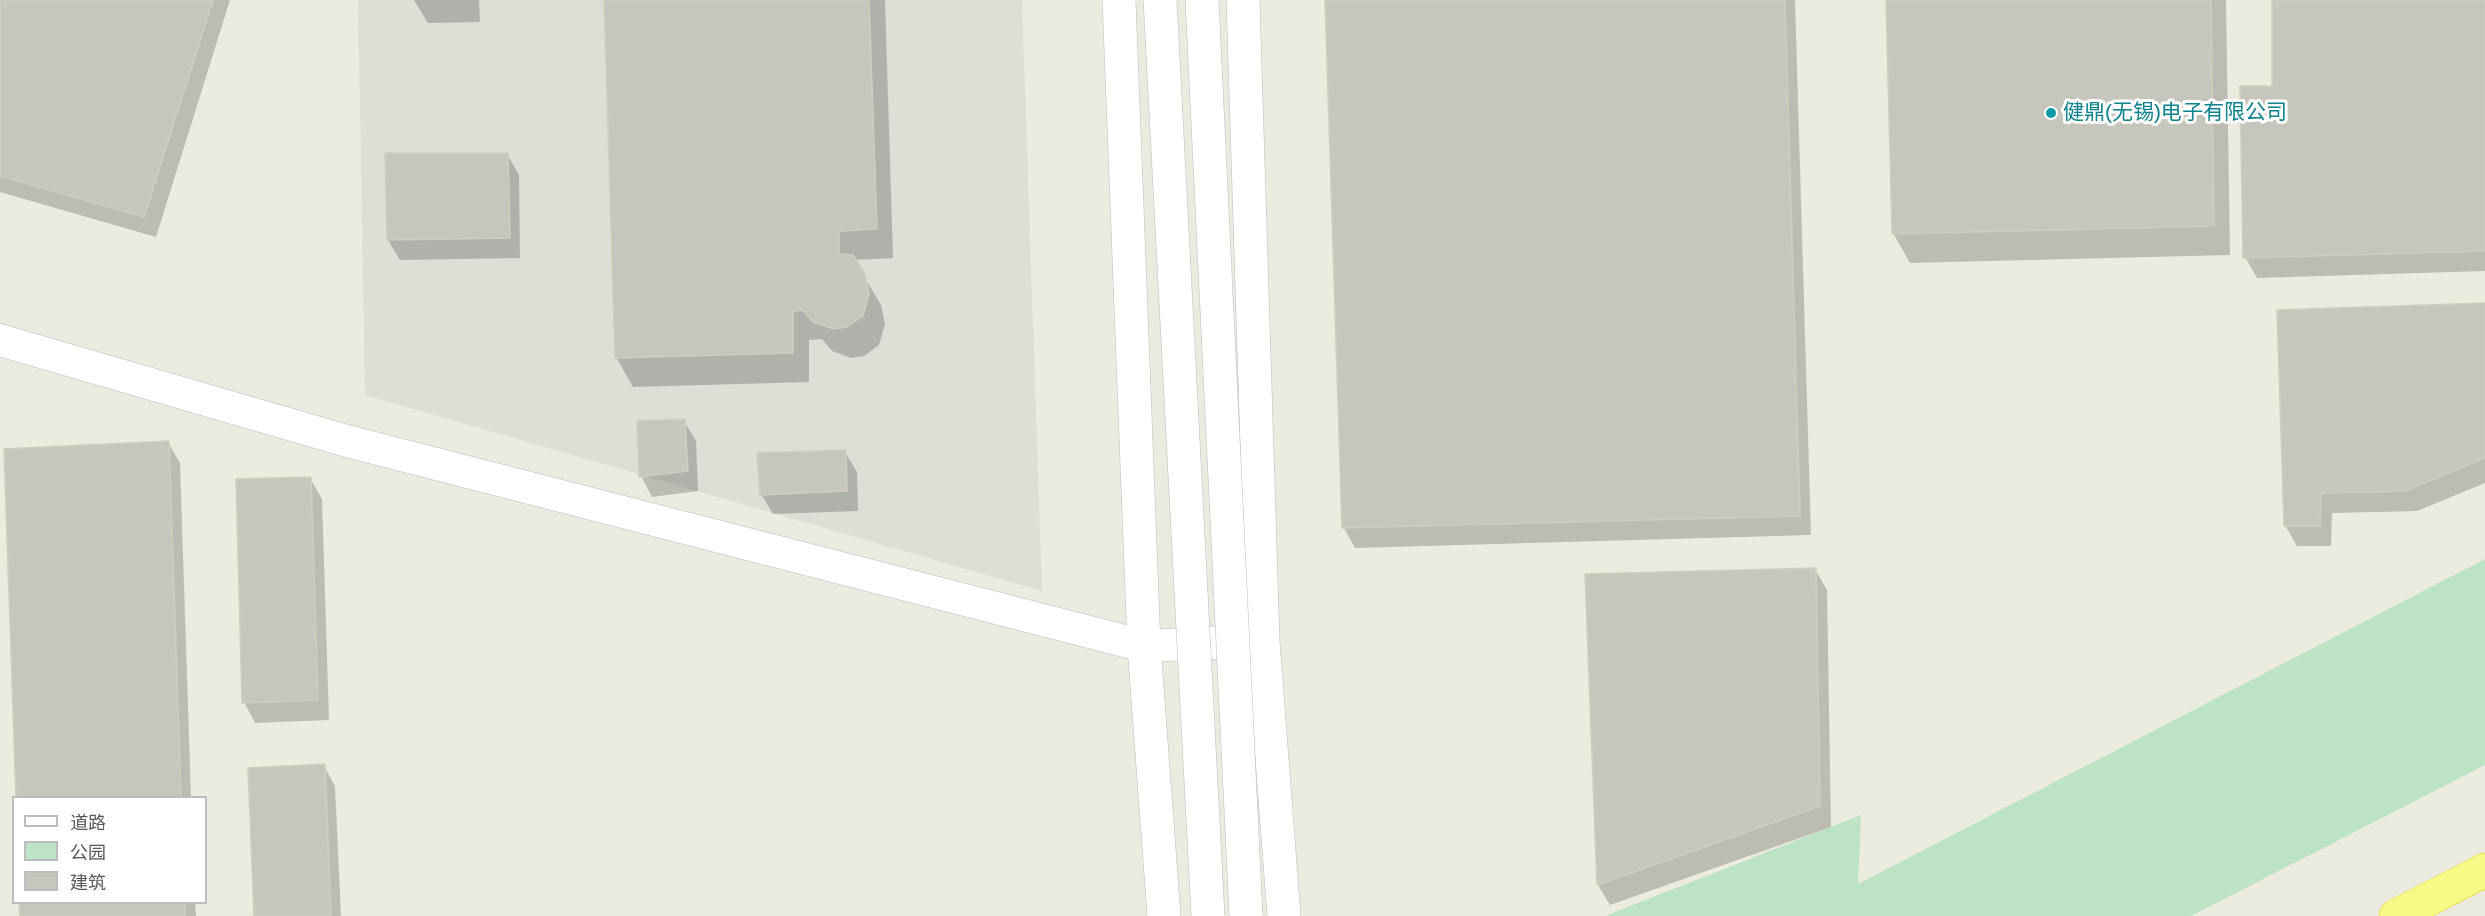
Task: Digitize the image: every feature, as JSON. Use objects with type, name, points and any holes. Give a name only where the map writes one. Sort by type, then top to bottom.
[{"type":"highway","points":[[2396,916],[2485,870]]},
{"type":"main road","points":[[1119,0],[1144,646],[1164,916]]},
{"type":"main road","points":[[1160,0],[1208,916]]},
{"type":"main road","points":[[1202,0],[1246,916]]},
{"type":"main road","points":[[1243,0],[1263,640],[1284,916]]},
{"type":"street","points":[[0,340],[347,441],[1144,646],[1263,640]]},
{"type":"shaded area","points":[[358,0],[1022,0],[1042,591],[365,395]]},
{"type":"green space","points":[[2485,559],[2485,765],[2191,916],[1605,916],[1861,815],[1858,884]]},
{"type":"building","points":[[0,0],[213,0],[144,217],[0,176]]},
{"type":"building","points":[[604,0],[869,0],[877,229],[839,231],[839,254],[853,255],[865,274],[869,294],[863,316],[847,327],[834,329],[813,322],[803,310],[793,311],[793,353],[615,358]]},
{"type":"building","points":[[1325,0],[1785,0],[1800,516],[1342,528]]},
{"type":"building","name":"健鼎(无锡)电子有限公司","points":[[1886,0],[2211,0],[2214,226],[1892,234]]},
{"type":"building","points":[[2272,0],[2485,0],[2485,251],[2243,258],[2240,86],[2272,86]]},
{"type":"building","points":[[385,153],[508,153],[510,238],[387,240]]},
{"type":"building","points":[[2485,303],[2485,458],[2405,491],[2321,493],[2320,526],[2284,526],[2277,310]]},
{"type":"building","points":[[685,419],[688,471],[639,477],[637,421]]},
{"type":"building","points":[[169,441],[181,796],[16,796],[4,449]]},
{"type":"building","points":[[846,450],[847,491],[760,495],[757,453]]},
{"type":"building","points":[[311,477],[318,700],[242,703],[236,479]]},
{"type":"building","points":[[1816,568],[1820,806],[1597,885],[1585,574]]},
{"type":"building","points":[[325,764],[331,916],[254,916],[248,768]]},
{"type":"building","points":[[19,904],[185,904],[185,916],[20,916]]},
{"type":"place","name":"健鼎(无锡)电子有限公司","points":[[2051,113]]}]
